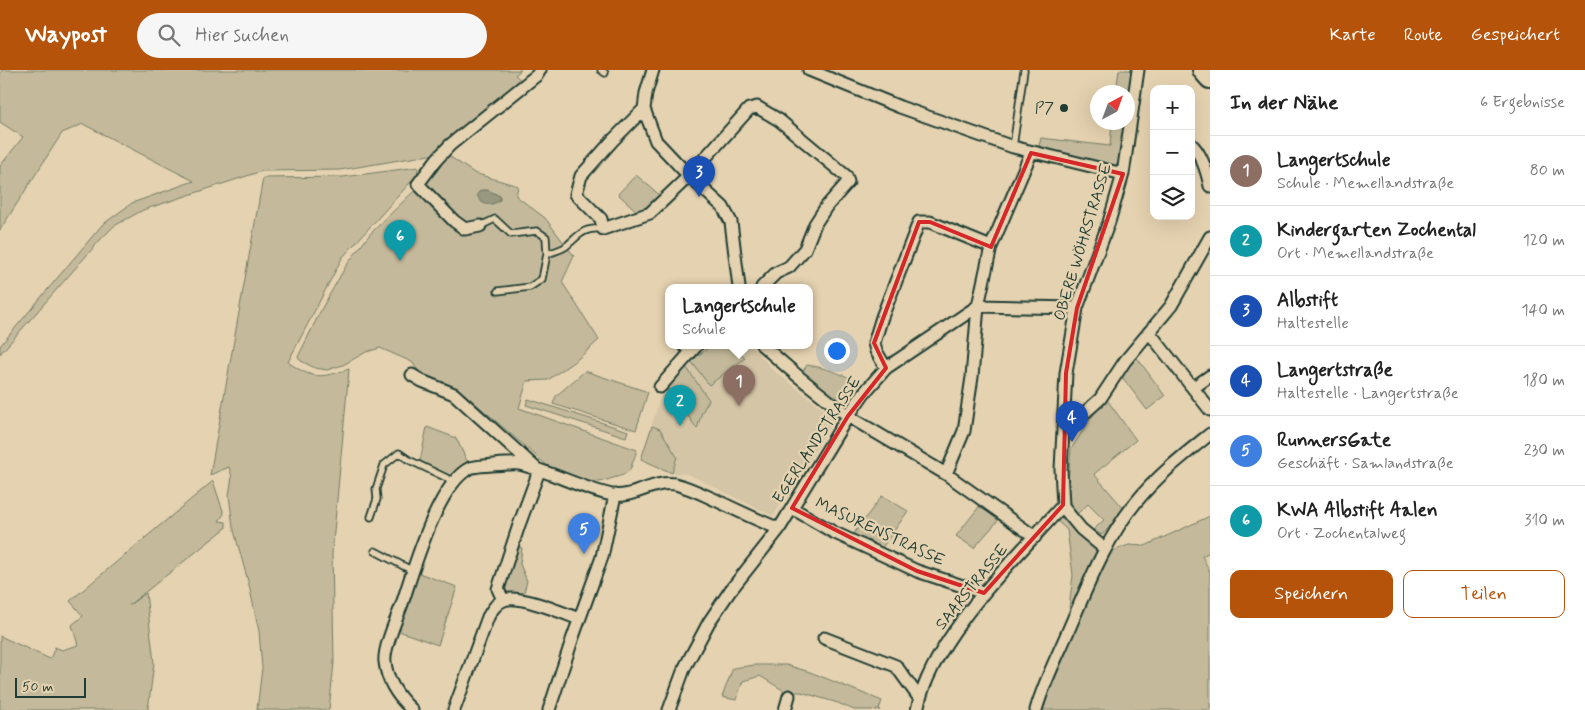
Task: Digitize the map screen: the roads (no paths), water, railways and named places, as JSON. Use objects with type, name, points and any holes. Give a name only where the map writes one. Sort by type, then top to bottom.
[{"type":"highway","points":[[1203,70],[1210,78]]},
{"type":"street","points":[[480,226],[465,229],[454,221],[418,184],[450,145],[530,81],[540,70]]},
{"type":"street","points":[[652,70],[644,109],[656,141],[689,176],[723,207],[731,222],[739,284]]},
{"type":"street","points":[[809,70],[900,108],[1013,148],[1123,174]]},
{"type":"street","name":"OBERE WÖHRSTRASSE","points":[[1063,505],[1061,469],[1066,373],[1076,308],[1109,222],[1123,174],[1138,70]]},
{"type":"street","points":[[644,109],[581,176],[576,194],[601,219],[603,229],[650,213],[689,176],[749,110],[757,107],[779,120],[846,176],[848,182],[826,207],[815,224],[806,249],[789,267],[776,273],[765,284]]},
{"type":"street","points":[[1195,147],[1204,165],[1210,186]]},
{"type":"street","points":[[946,474],[964,431],[972,378],[978,306],[991,247],[1031,153]]},
{"type":"street","points":[[886,368],[876,351],[874,343],[882,316],[919,222],[930,222],[991,247]]},
{"type":"street","points":[[1064,424],[1080,417],[1100,399],[1125,361],[1171,306],[1210,237]]},
{"type":"street","points":[[978,306],[1076,308]]},
{"type":"street","name":"EGERLANDSTRASSE","points":[[669,710],[684,669],[709,622],[730,591],[780,528],[864,393],[886,368],[978,306]]},
{"type":"street","points":[[1149,332],[1210,410]]},
{"type":"street","points":[[660,387],[693,349]]},
{"type":"street","points":[[767,349],[848,416],[946,474],[1035,537]]},
{"type":"street","points":[[412,375],[454,394],[539,471]]},
{"type":"street","points":[[1193,388],[1210,376]]},
{"type":"street","points":[[1036,710],[1105,549],[1142,496],[1176,461],[1210,434]]},
{"type":"street","points":[[412,710],[391,684],[384,661],[413,572],[437,508],[454,481],[471,467],[517,464],[581,486],[615,495],[662,484],[674,484],[780,528]]},
{"type":"street","points":[[504,600],[498,589],[539,471]]},
{"type":"street","points":[[549,710],[602,557],[615,495]]},
{"type":"street","points":[[1063,505],[1081,529],[1105,549]]},
{"type":"street","name":"SAARSTRASSE","points":[[918,705],[928,676],[961,622],[984,593],[1063,505]]},
{"type":"street","name":"MASURENSTRASSE","points":[[792,508],[834,532],[917,571],[984,593]]},
{"type":"street","points":[[454,710],[488,617],[494,606],[504,600],[517,598],[579,619]]},
{"type":"street","name":"SAARSTRASSE","points":[[824,638],[896,666],[918,705]]},
{"type":"street","points":[[785,710],[789,696]]},
{"type":"lane","points":[[1013,148],[1024,70]]},
{"type":"lane","points":[[480,226],[495,219],[510,234],[537,231],[546,237],[547,254],[542,279],[530,287],[498,291]]},
{"type":"lane","points":[[547,254],[564,248],[581,232],[593,228],[603,229]]},
{"type":"lane","points":[[371,517],[378,499],[376,489],[384,466],[399,453],[409,460],[454,481]]},
{"type":"lane","points":[[375,551],[413,572]]},
{"type":"place","name":"P7","points":[[1064,108]]},
{"type":"place","name":"Albstift","points":[[699,197]]},
{"type":"place","name":"KWA Albstift Aalen","points":[[400,261]]},
{"type":"place","name":"Langertschule","points":[[739,406]]},
{"type":"place","name":"Kindergarten Zochental","points":[[680,426]]},
{"type":"place","name":"Langertstraße","points":[[1072,442]]},
{"type":"place","name":"RunnersGate","points":[[584,554]]}]
